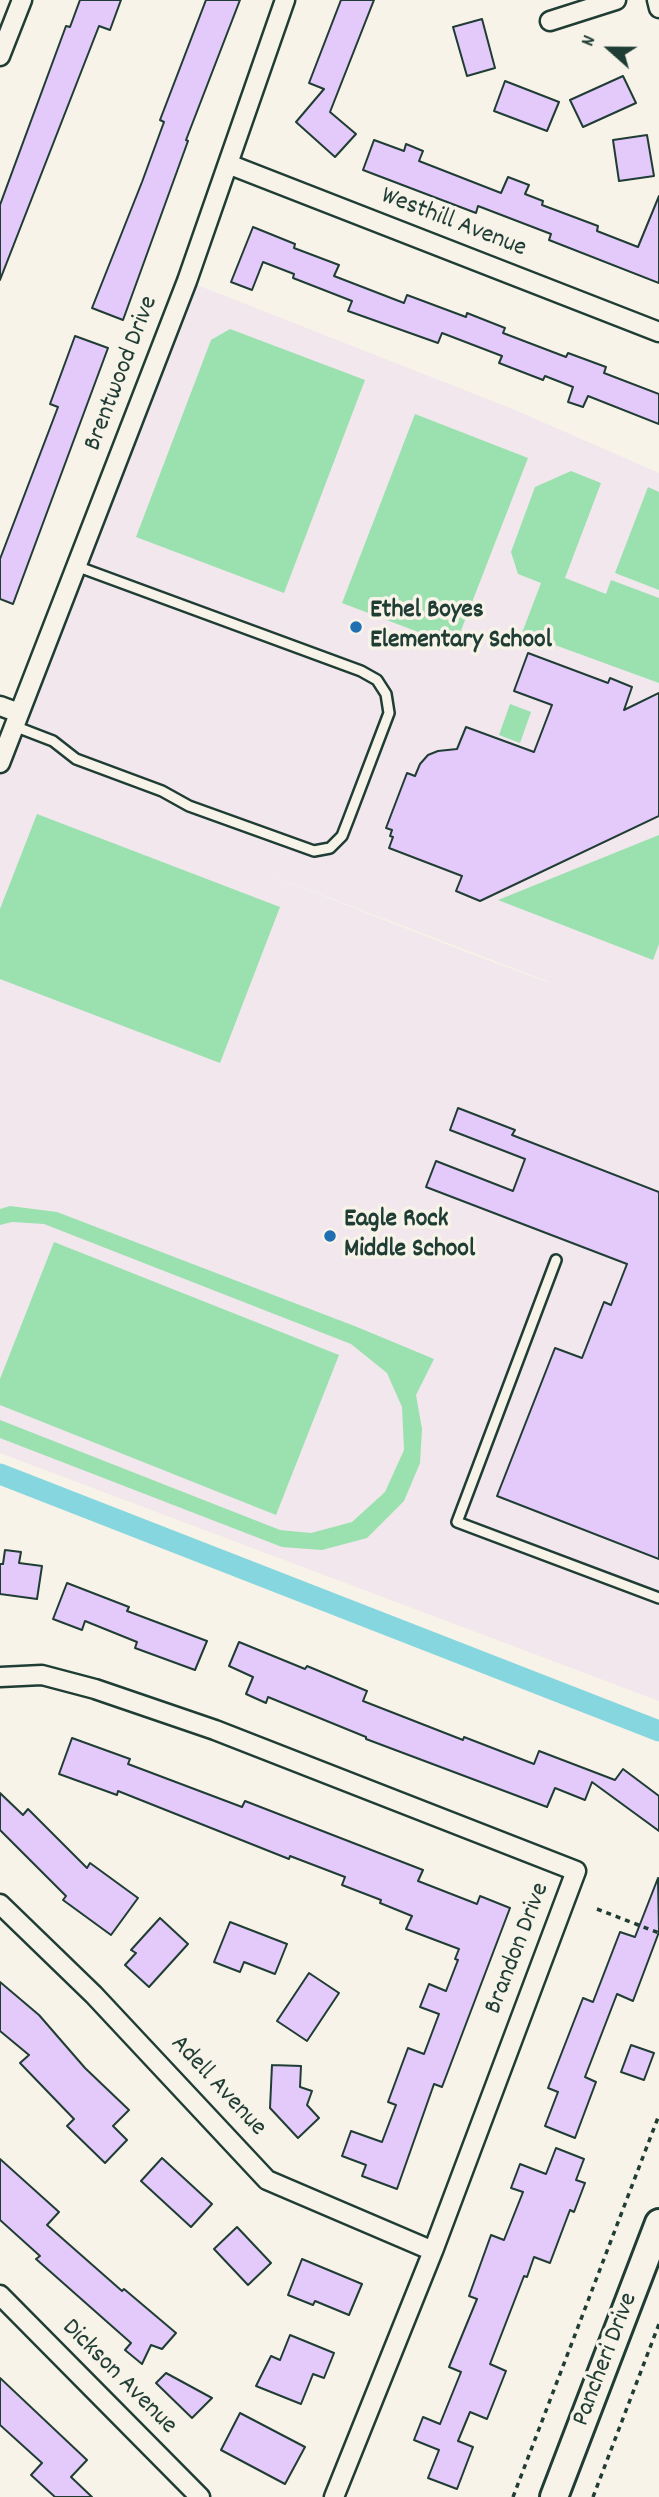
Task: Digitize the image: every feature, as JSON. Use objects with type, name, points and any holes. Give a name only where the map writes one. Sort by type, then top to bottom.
[{"type":"street","points":[[0,56],[22,0]]},
{"type":"street","name":"Brentwood Drive","points":[[0,763],[187,281],[285,0]]},
{"type":"street","points":[[550,22],[616,0]]},
{"type":"street","points":[[657,0],[659,8]]},
{"type":"street","name":"Westhill Avenue","points":[[228,164],[659,332]]},
{"type":"street","points":[[0,706],[16,719]]},
{"type":"street","name":"Brandon Drive","points":[[0,1676],[42,1675],[95,1689],[203,1726],[576,1871],[433,2251],[334,2497]]},
{"type":"street","name":"Adell Avenue","points":[[0,1904],[94,1995],[267,2180],[433,2251]]},
{"type":"street","name":"Pancheri Drive","points":[[554,2497],[659,2223]]},
{"type":"street","name":"Dickson Avenue","points":[[0,2295],[200,2497]]},
{"type":"lane","points":[[16,719],[53,741],[76,759],[162,791],[189,806],[314,851],[330,848],[342,836],[389,712],[386,694],[377,680],[361,671],[76,566]]},
{"type":"lane","points":[[556,1260],[457,1522],[659,1598]]},
{"type":"path","points":[[597,1909],[659,1933]]},
{"type":"path","points":[[513,2497],[659,2115]]},
{"type":"path","points":[[593,2497],[659,2324]]},
{"type":"shaded area","points":[[187,281],[515,410],[659,473],[659,1701],[0,1453],[0,763]],"holes":[[[244,865],[547,981],[461,950]]]},
{"type":"green space","points":[[230,329],[365,380],[284,593],[136,537],[211,340]]},
{"type":"green space","points":[[415,414],[528,458],[455,646],[342,603]]},
{"type":"green space","points":[[571,471],[601,483],[565,578],[606,594],[611,580],[659,598],[659,683],[522,633],[541,583],[518,574],[511,552],[535,487]]},
{"type":"green space","points":[[648,487],[659,492],[659,590],[615,573]]},
{"type":"green space","points":[[510,704],[531,712],[520,743],[499,735]]},
{"type":"green space","points":[[37,814],[280,907],[220,1063],[0,979],[0,909]]},
{"type":"green space","points":[[659,835],[659,944],[653,960],[498,900]]},
{"type":"green space","points":[[10,1206],[57,1212],[434,1359],[416,1395],[422,1429],[420,1463],[404,1501],[367,1538],[322,1550],[282,1547],[0,1438],[0,1420],[280,1530],[311,1533],[352,1522],[385,1492],[404,1450],[402,1407],[387,1373],[351,1344],[44,1224],[12,1222],[0,1225],[0,1209]]},
{"type":"green space","points":[[54,1242],[339,1355],[276,1515],[0,1405],[0,1379]]},
{"type":"building","points":[[80,0],[121,0],[110,30],[99,26],[0,280],[0,205],[66,26],[70,27]]},
{"type":"building","points":[[206,0],[240,0],[186,140],[188,141],[123,320],[92,308],[142,182],[164,122],[160,120]]},
{"type":"building","points":[[341,0],[374,0],[330,112],[356,134],[335,157],[296,122],[324,89],[309,83]]},
{"type":"building","points":[[482,19],[495,68],[467,76],[453,27]]},
{"type":"building","points":[[623,76],[636,103],[583,127],[570,100]]},
{"type":"building","points":[[505,81],[559,102],[547,131],[494,111]]},
{"type":"building","points":[[647,135],[654,176],[619,181],[613,140]]},
{"type":"building","points":[[374,140],[404,151],[406,144],[423,151],[419,161],[501,193],[508,177],[529,185],[525,194],[543,201],[542,205],[598,226],[597,231],[638,247],[659,196],[659,283],[549,240],[551,234],[478,206],[476,213],[363,170]]},
{"type":"building","points":[[253,227],[295,244],[294,248],[339,265],[334,276],[404,303],[407,295],[466,317],[467,313],[505,328],[503,333],[566,357],[568,353],[606,367],[604,373],[659,394],[659,424],[588,396],[583,407],[568,402],[573,387],[545,376],[543,380],[499,363],[502,356],[442,333],[438,343],[348,311],[352,301],[293,278],[294,274],[263,262],[252,290],[231,282]]},
{"type":"building","points":[[75,336],[108,348],[13,604],[0,599],[0,559],[58,407],[50,404]]},
{"type":"building","points":[[528,653],[608,683],[610,678],[632,687],[624,710],[659,693],[659,816],[480,901],[456,891],[462,876],[389,848],[393,837],[390,836],[392,830],[386,828],[407,773],[415,776],[428,755],[457,749],[466,727],[534,752],[552,705],[514,691]]},
{"type":"building","points":[[458,1108],[515,1130],[512,1135],[659,1192],[659,1559],[497,1496],[555,1348],[582,1358],[604,1302],[611,1305],[627,1264],[426,1187],[436,1161],[513,1191],[525,1159],[450,1130]]},
{"type":"building","points":[[5,1550],[21,1552],[19,1563],[42,1566],[37,1599],[0,1594],[0,1564],[3,1564]]},
{"type":"building","points":[[67,1583],[129,1607],[127,1611],[207,1641],[195,1670],[135,1648],[137,1642],[85,1621],[82,1630],[53,1619]]},
{"type":"building","points":[[239,1642],[367,1691],[363,1701],[534,1764],[539,1751],[615,1780],[623,1769],[659,1796],[659,1831],[592,1782],[585,1800],[555,1788],[547,1807],[366,1739],[268,1697],[266,1703],[246,1694],[253,1677],[229,1666]]},
{"type":"building","points":[[72,1738],[130,1759],[128,1764],[242,1807],[245,1801],[423,1870],[418,1881],[477,1904],[480,1896],[510,1908],[442,2087],[434,2084],[397,2189],[362,2176],[366,2165],[342,2156],[351,2131],[382,2142],[396,2105],[388,2102],[408,2048],[424,2054],[439,2014],[420,2007],[429,1984],[446,1991],[458,1960],[455,1959],[459,1949],[406,1929],[412,1916],[342,1885],[345,1877],[290,1856],[289,1859],[118,1791],[117,1795],[59,1774]]},
{"type":"building","points":[[0,1793],[23,1815],[28,1809],[87,1868],[90,1863],[138,1898],[111,1935],[63,1900],[66,1896],[0,1830]]},
{"type":"building","points":[[658,1878],[659,1932],[633,2001],[617,1994],[585,2077],[596,2082],[575,2138],[545,2126],[558,2092],[548,2088],[583,1998],[593,2002],[620,1932],[635,1937]]},
{"type":"building","points":[[160,1918],[188,1944],[149,1987],[125,1965],[136,1953],[131,1950]]},
{"type":"building","points":[[230,1922],[287,1944],[275,1974],[244,1962],[240,1972],[214,1962]]},
{"type":"building","points":[[309,1973],[339,1993],[307,2041],[277,2021]]},
{"type":"building","points":[[0,1982],[39,2015],[85,2068],[129,2110],[113,2126],[127,2140],[105,2163],[67,2126],[74,2119],[20,2063],[29,2055],[0,2031]]},
{"type":"building","points":[[631,2045],[654,2053],[644,2080],[621,2072]]},
{"type":"building","points":[[272,2065],[301,2066],[300,2087],[312,2091],[307,2105],[319,2118],[298,2138],[270,2108]]},
{"type":"building","points":[[556,2148],[584,2159],[576,2180],[585,2183],[574,2212],[570,2210],[550,2263],[534,2257],[527,2277],[524,2276],[490,2364],[506,2371],[487,2419],[470,2412],[458,2441],[473,2447],[457,2489],[428,2478],[439,2450],[414,2440],[423,2417],[440,2424],[461,2372],[449,2367],[477,2299],[469,2296],[491,2235],[504,2240],[523,2192],[511,2188],[520,2164],[546,2174]]},
{"type":"building","points":[[162,2158],[212,2204],[191,2227],[141,2181]]},
{"type":"building","points":[[0,2159],[59,2212],[47,2225],[122,2291],[124,2289],[176,2333],[162,2349],[151,2345],[142,2364],[125,2350],[131,2343],[36,2259],[40,2256],[0,2220]]},
{"type":"building","points":[[237,2227],[271,2263],[248,2285],[214,2249]]},
{"type":"building","points":[[302,2259],[362,2284],[349,2315],[315,2301],[313,2305],[288,2295]]},
{"type":"building","points":[[290,2335],[334,2353],[324,2378],[313,2374],[301,2404],[256,2386],[271,2356],[280,2360]]},
{"type":"building","points":[[166,2373],[212,2398],[192,2418],[156,2383]]},
{"type":"building","points":[[0,2378],[87,2460],[71,2477],[92,2497],[55,2497],[31,2475],[42,2463],[0,2425]]},
{"type":"building","points":[[240,2413],[305,2447],[285,2484],[221,2450]]},
{"type":"waterway","points":[[0,1474],[659,1731]]},
{"type":"place","name":"Ethel Boyes Elementary School","points":[[356,627]]},
{"type":"place","name":"Eagle Rock Middle School","points":[[330,1236]]}]
